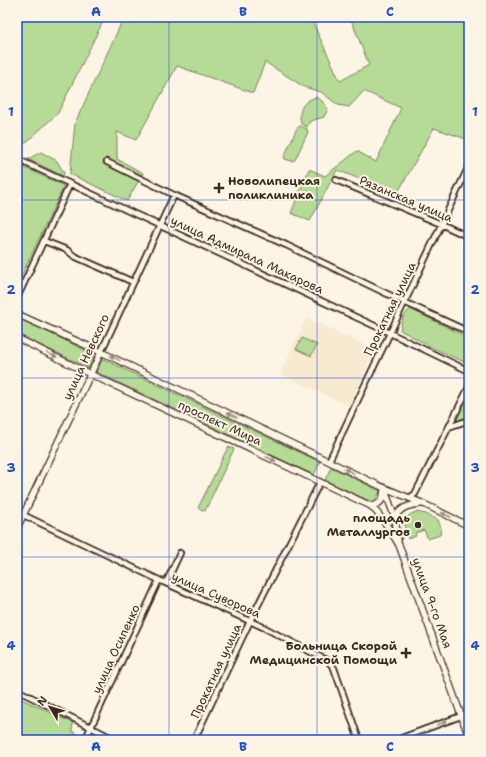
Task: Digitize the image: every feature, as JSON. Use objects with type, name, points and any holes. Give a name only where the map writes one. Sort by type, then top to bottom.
[{"type":"main road","name":"проспект Мира","points":[[17,314],[101,352],[384,488],[424,504]]},
{"type":"main road","name":"проспект Мира","points":[[17,338],[90,374],[371,506],[392,532],[399,545]]},
{"type":"main road","name":"улица Невского","points":[[17,528],[101,352]]},
{"type":"main road","points":[[371,506],[377,505],[382,500],[384,496],[384,488]]},
{"type":"main road","points":[[384,488],[395,518],[399,545]]},
{"type":"main road","points":[[392,532],[395,518],[409,498]]},
{"type":"main road","points":[[400,510],[411,505],[424,504],[469,526]]},
{"type":"main road","name":"улица 9-го Мая","points":[[399,545],[469,737]]},
{"type":"main road","points":[[462,716],[469,713]]},
{"type":"street","name":"улица Адмирала Макарова","points":[[17,160],[467,370]]},
{"type":"street","points":[[107,162],[174,195],[286,245],[469,332]]},
{"type":"street","name":"Прокатная улица","points":[[329,461],[469,166]]},
{"type":"street","name":"Рязанская улица","points":[[336,180],[469,237]]},
{"type":"street","points":[[17,298],[70,184]]},
{"type":"street","name":"улица Невского","points":[[101,352],[174,195]]},
{"type":"street","points":[[44,241],[67,250],[74,256],[133,282]]},
{"type":"street","points":[[467,370],[469,376]]},
{"type":"street","points":[[409,498],[415,494],[469,387]]},
{"type":"street","points":[[449,427],[469,420]]},
{"type":"street","name":"Прокатная улица","points":[[194,740],[250,621],[320,482]]},
{"type":"street","name":"улица Суворова","points":[[17,512],[159,580],[250,621],[328,661],[334,668],[359,740]]},
{"type":"street","points":[[166,583],[180,553]]},
{"type":"street","name":"улица Осипенко","points":[[85,740],[159,580]]},
{"type":"street","points":[[17,690],[116,740]]},
{"type":"street","points":[[396,740],[462,716]]},
{"type":"shaded area","points":[[306,318],[375,349],[349,406],[280,374]]},
{"type":"green space","points":[[17,17],[105,17],[58,113],[19,149],[17,148]]},
{"type":"green space","points":[[124,17],[327,17],[313,23],[340,81],[369,65],[350,17],[469,17],[469,140],[434,128],[397,194],[337,170],[310,221],[291,213],[309,169],[325,176],[357,151],[376,162],[401,108],[364,91],[349,107],[338,105],[321,92],[304,87],[265,62],[253,93],[177,66],[136,140],[117,132],[117,159],[143,173],[127,201],[70,174],[75,123]]},
{"type":"green space","points":[[316,97],[322,101],[328,109],[324,117],[310,121],[307,127],[301,124],[301,110],[307,101]]},
{"type":"green space","points":[[300,126],[307,129],[308,132],[295,160],[291,161],[285,159],[284,157],[297,128]]},
{"type":"green space","points":[[41,152],[57,161],[64,173],[63,176],[28,159]]},
{"type":"green space","points":[[21,166],[64,186],[17,285],[17,174]]},
{"type":"green space","points":[[410,309],[469,338],[469,364],[435,349],[400,330],[403,317]]},
{"type":"green space","points":[[19,318],[95,355],[89,368],[17,334],[17,322]]},
{"type":"green space","points":[[302,338],[317,345],[311,356],[296,349]]},
{"type":"green space","points":[[103,359],[320,462],[314,475],[96,372]]},
{"type":"green space","points":[[469,392],[469,417],[456,421],[456,420]]},
{"type":"green space","points":[[228,447],[234,449],[205,511],[198,508]]},
{"type":"green space","points":[[331,467],[380,491],[374,503],[325,480]]},
{"type":"green space","points":[[417,512],[426,514],[438,520],[441,528],[440,535],[428,539],[424,530],[415,533],[416,536],[408,539],[405,531],[406,519],[408,516]]},
{"type":"green space","points":[[17,697],[73,723],[72,731],[81,737],[79,740],[17,740]]},
{"type":"place","name":"Новолипецкая поликлиника","points":[[219,188]]},
{"type":"place","name":"площадь Металлургов","points":[[418,525]]},
{"type":"place","name":"Больница Скорой Медицинской Помощи","points":[[406,653]]}]
